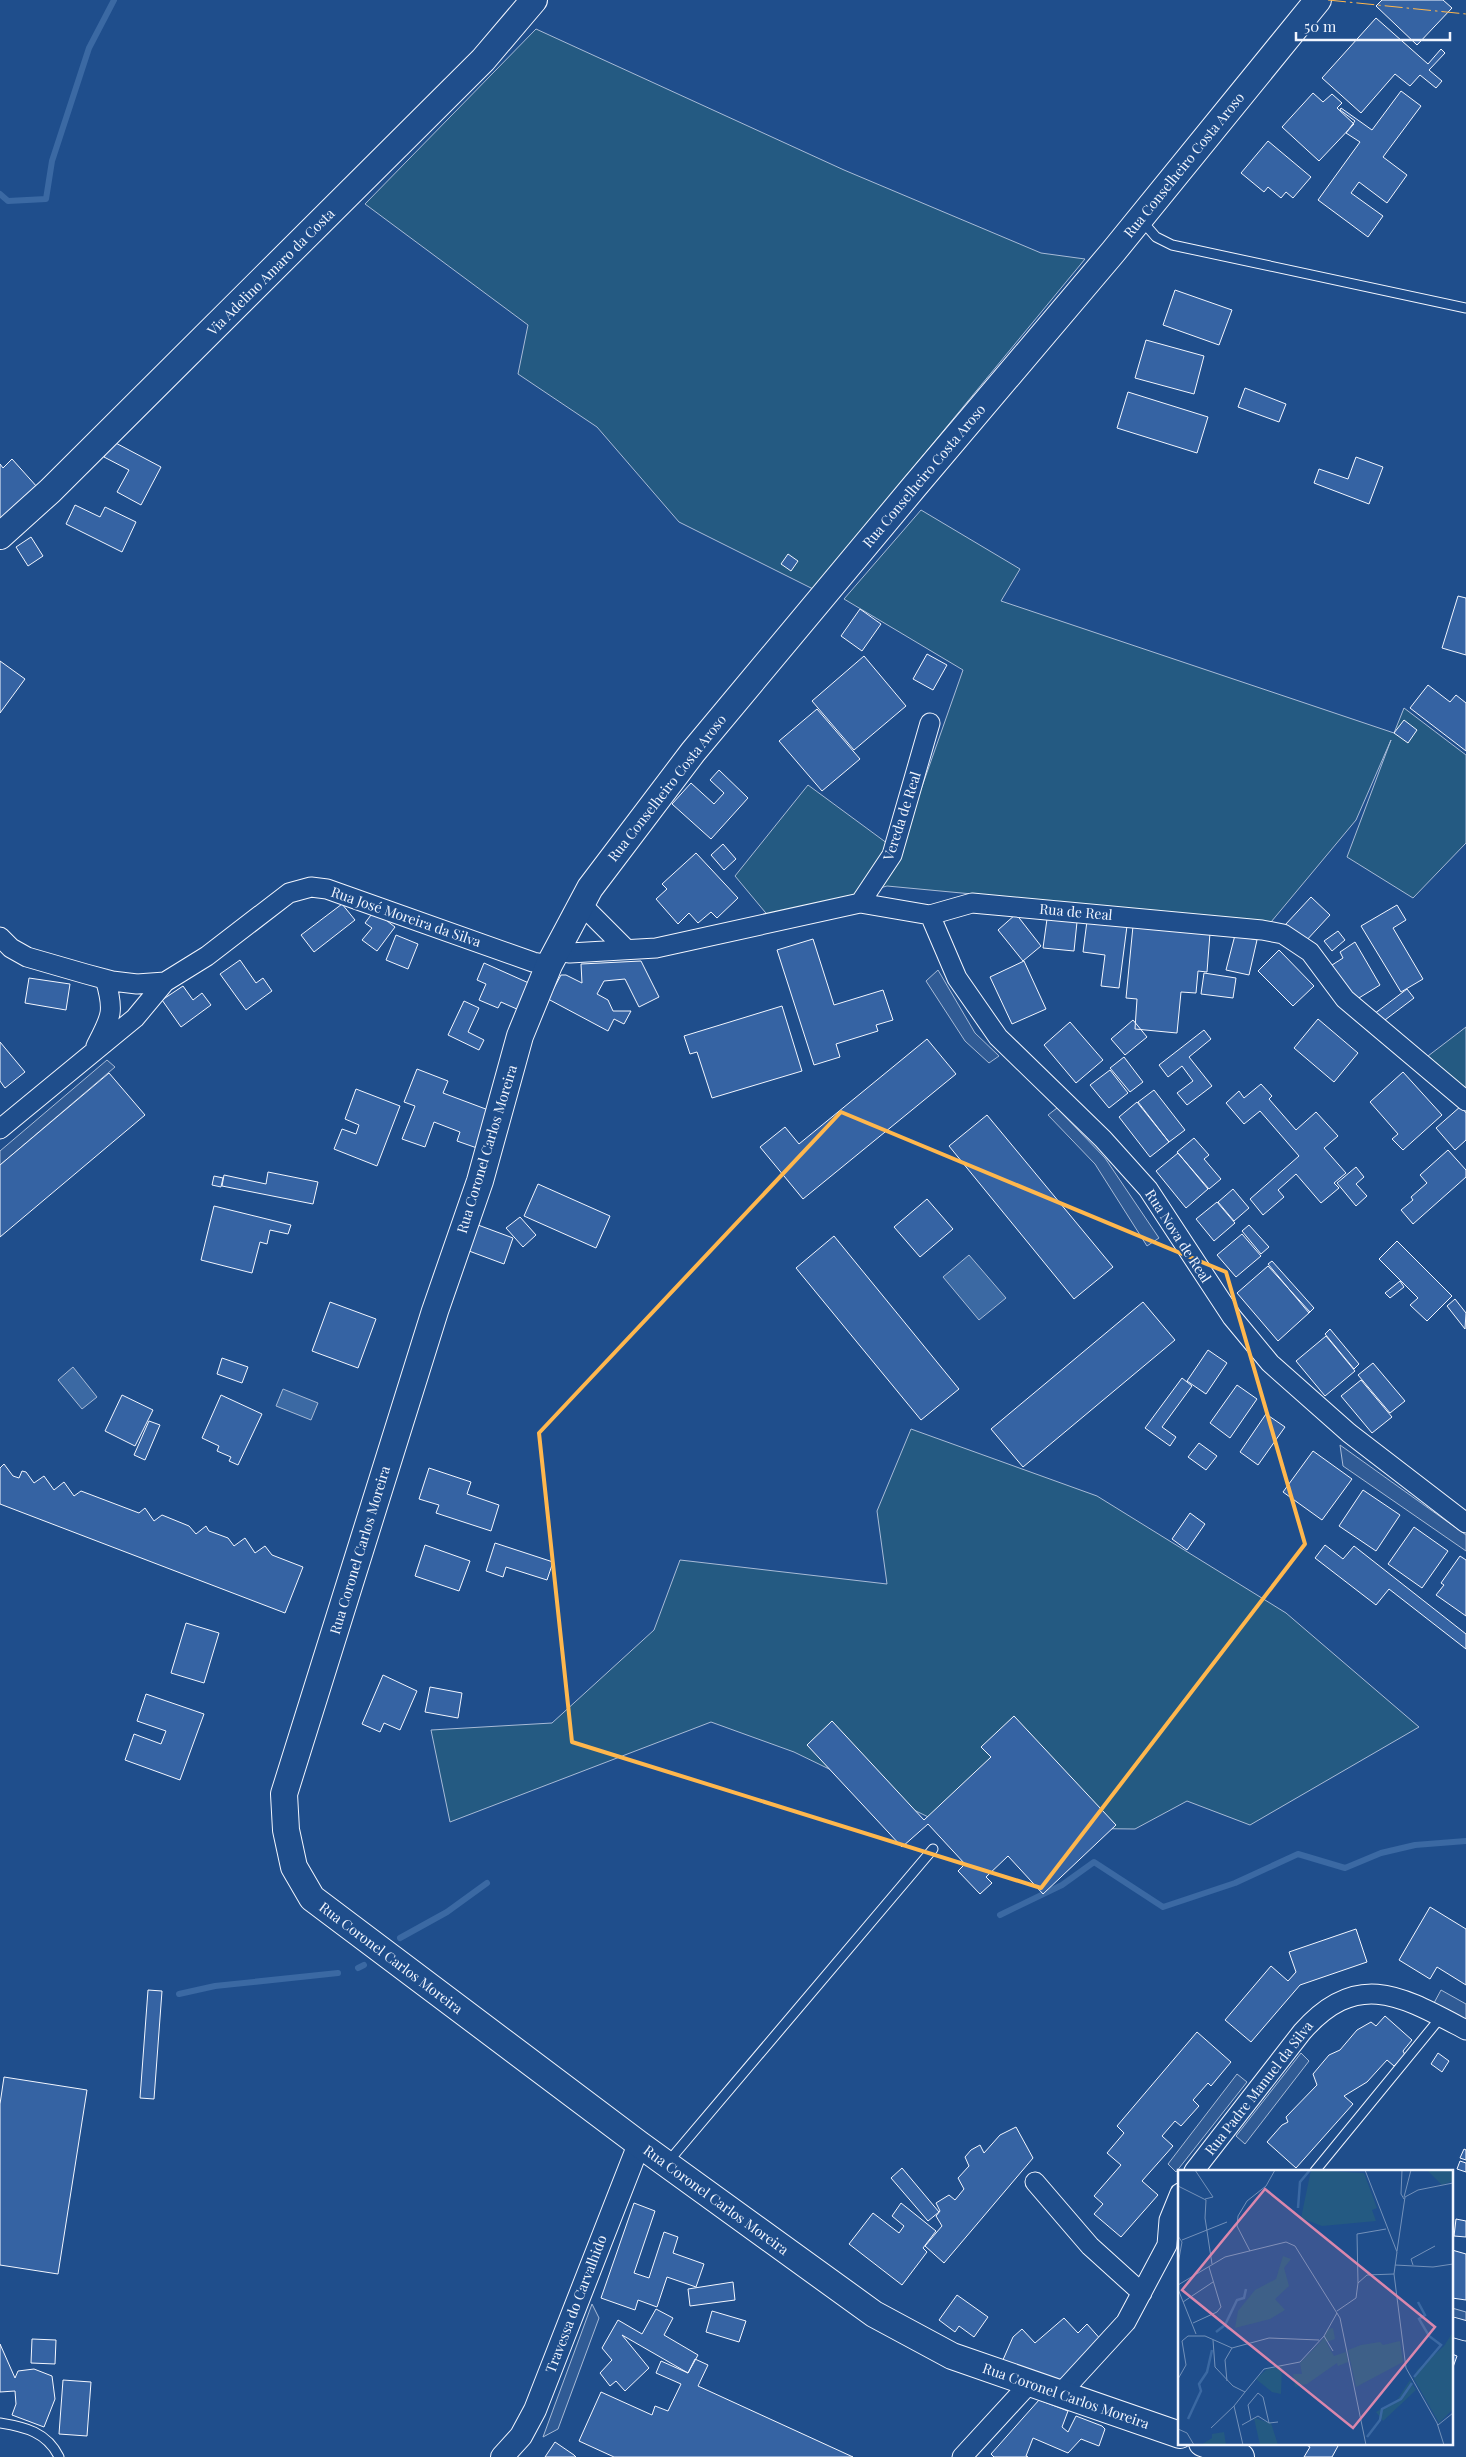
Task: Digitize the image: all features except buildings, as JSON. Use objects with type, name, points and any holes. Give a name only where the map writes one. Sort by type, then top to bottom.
[{"type":"main road","name":"Via Adelino Amaro da Costa","points":[[0,536],[57,484],[483,60],[534,0]]},
{"type":"main road","name":"Rua Conselheiro Costa Aroso","points":[[552,958],[581,904],[621,844],[694,752],[1140,219],[1318,0]]},
{"type":"main road","name":"Rua Coronel Carlos Moreira","points":[[552,958],[520,1036],[480,1181],[435,1311],[293,1762],[284,1794],[286,1830],[294,1868],[312,1898],[666,2164],[874,2314],[952,2356],[1178,2434]]},
{"type":"main road","points":[[1205,2444],[1242,2457]]},
{"type":"street","name":"Vereda de Real","points":[[860,903],[892,855],[930,723]]},
{"type":"street","name":"Rua José Moreira da Silva","points":[[0,937],[11,948],[27,957],[105,979],[137,984],[165,982],[206,956],[289,893],[311,888],[327,888],[533,962],[552,958]]},
{"type":"street","name":"Rua de Real","points":[[552,958],[570,953],[626,948],[656,948],[860,903],[930,915],[972,903],[1262,930],[1283,934],[1310,952],[1345,999],[1466,1101]]},
{"type":"street","points":[[581,904],[626,948]]},
{"type":"street","name":"Rua Nova de Real","points":[[930,915],[957,978],[998,1037],[1103,1139],[1148,1189],[1232,1317],[1270,1363],[1349,1433],[1466,1523]]},
{"type":"street","points":[[92,1054],[110,1018],[112,1000],[105,979]]},
{"type":"street","points":[[0,1129],[135,1018],[165,982]]},
{"type":"street","name":"Rua Padre Manuel da Silva","points":[[1195,2170],[1315,2016],[1336,2002],[1358,1995],[1382,1994],[1408,2000],[1466,2030]]},
{"type":"street","name":"Travessa do Carvalhido","points":[[502,2457],[521,2436],[535,2410],[639,2144]]},
{"type":"street","points":[[1035,2182],[1090,2246],[1142,2293]]},
{"type":"street","points":[[1060,2394],[1126,2322],[1142,2293],[1173,2247],[1169,2220],[1178,2199]]},
{"type":"street","points":[[962,2457],[1030,2384]]},
{"type":"lane","points":[[1140,219],[1156,236],[1172,245],[1466,308]]},
{"type":"lane","points":[[666,2164],[933,1849]]},
{"type":"lane","points":[[1316,2170],[1441,2017]]},
{"type":"lane","points":[[0,2423],[38,2432],[48,2440],[59,2457]]},
{"type":"highlighted area","points":[[841,1112],[1226,1272],[1305,1544],[1041,1888],[572,1742],[539,1433]]},
{"type":"shaded area","points":[[536,29],[844,170],[1041,253],[1085,259],[813,589],[679,522],[597,427],[518,374],[528,325],[365,204]]},
{"type":"shaded area","points":[[921,510],[1020,569],[1001,601],[1394,733],[1404,708],[1466,755],[1466,843],[1413,898],[1347,857],[1391,740],[1356,820],[1271,922],[887,886],[770,918],[735,876],[808,785],[899,852],[963,670],[844,599]]},
{"type":"shaded area","points":[[938,970],[975,1033],[999,1056],[989,1063],[965,1041],[926,981]]},
{"type":"shaded area","points":[[1466,1027],[1466,1089],[1428,1056]]},
{"type":"shaded area","points":[[107,1060],[115,1067],[0,1165],[0,1151]]},
{"type":"shaded area","points":[[1057,1108],[1105,1158],[1159,1238],[1147,1246],[1095,1164],[1048,1115]]},
{"type":"shaded area","points":[[969,1255],[1006,1298],[979,1320],[943,1277]]},
{"type":"shaded area","points":[[73,1367],[97,1397],[82,1409],[58,1380]]},
{"type":"shaded area","points":[[283,1389],[318,1403],[311,1420],[276,1406]]},
{"type":"shaded area","points":[[911,1429],[1097,1496],[1286,1613],[1419,1727],[1250,1825],[1187,1801],[1135,1829],[949,1827],[794,1752],[711,1722],[450,1822],[431,1730],[552,1723],[654,1630],[680,1560],[887,1584],[877,1511]]},
{"type":"shaded area","points":[[1340,1445],[1466,1535],[1466,1551],[1343,1466]]},
{"type":"shaded area","points":[[1441,1990],[1466,2004],[1466,2021],[1434,2003]]},
{"type":"shaded area","points":[[1301,2053],[1309,2061],[1245,2144],[1236,2136]]},
{"type":"shaded area","points":[[1237,2074],[1247,2082],[1176,2172],[1168,2164]]},
{"type":"shaded area","points":[[592,2304],[599,2318],[558,2429],[543,2437]]},
{"type":"shaded area","points":[[1454,2309],[1466,2312],[1466,2324],[1454,2321]]},
{"type":"waterway","points":[[0,194],[8,201],[46,199],[52,161],[89,48],[114,0]]},
{"type":"waterway","points":[[1000,1915],[1062,1885],[1094,1862],[1163,1907],[1235,1883],[1298,1854],[1345,1868],[1381,1853],[1415,1845],[1466,1841]]},
{"type":"waterway","points":[[400,1938],[447,1912],[487,1883]]},
{"type":"waterway","points":[[358,1968],[364,1965]]},
{"type":"waterway","points":[[179,1994],[215,1986],[338,1973]]},
{"type":"power","points":[[1328,0],[1466,14]]}]
